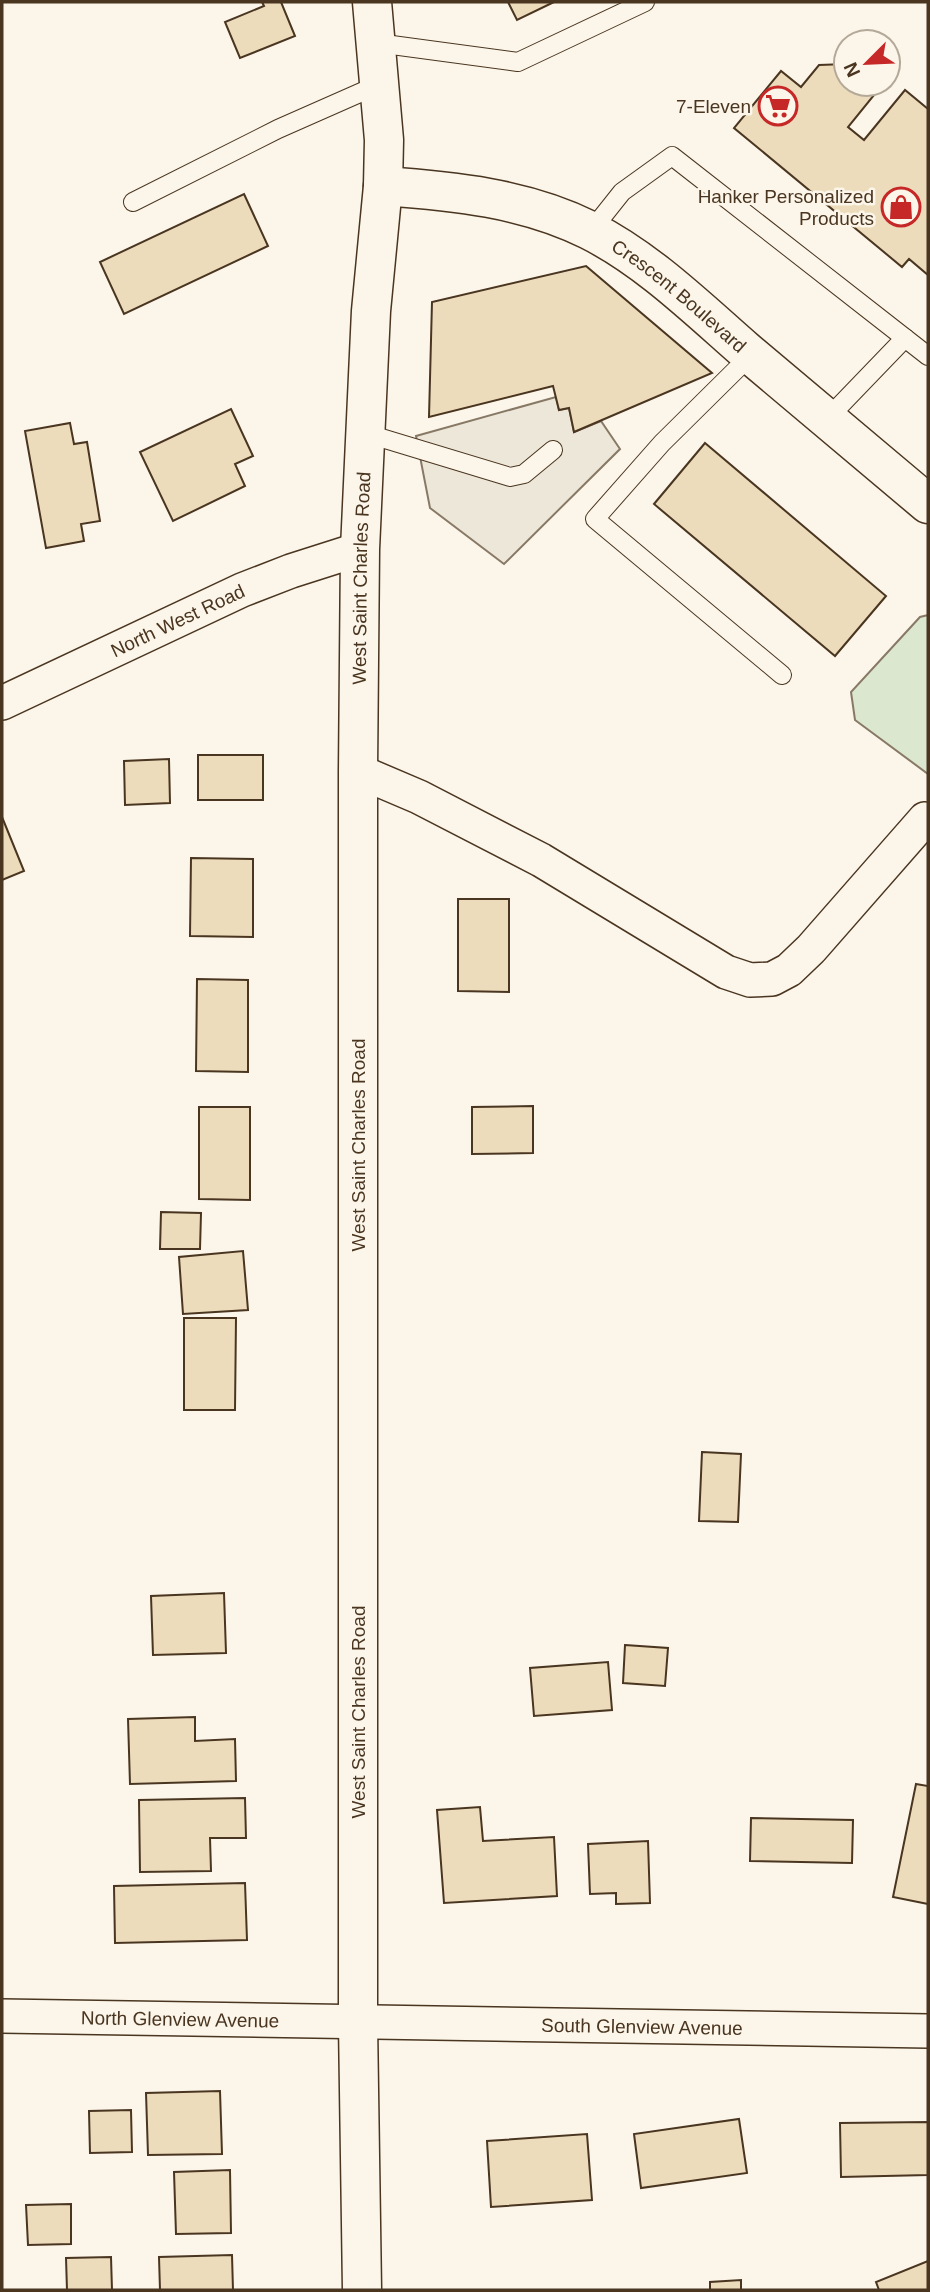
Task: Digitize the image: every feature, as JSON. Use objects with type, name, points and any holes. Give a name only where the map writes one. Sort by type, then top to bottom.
[{"type":"main road","name":"West Saint Charles Road","points":[[362,2290],[358,2023],[360,549],[371,311],[383,186],[384,140],[372,2]]},
{"type":"main road","name":"Crescent Boulevard","points":[[383,186],[452,191],[517,204],[591,231],[636,259],[928,504]]},
{"type":"street","name":"North West Road","points":[[2,703],[242,590],[360,549]]},
{"type":"street","points":[[358,771],[419,797],[541,860],[726,972],[750,980],[772,979],[789,970],[811,949],[925,819]]},
{"type":"street","name":"North Glenview Avenue","points":[[2,2016],[358,2023]]},
{"type":"street","name":"South Glenview Avenue","points":[[358,2023],[928,2031]]},
{"type":"lane","points":[[377,43],[518,62],[645,2]]},
{"type":"lane","points":[[133,202],[278,129],[380,84]]},
{"type":"lane","points":[[591,231],[622,192],[672,156],[928,356]]},
{"type":"lane","points":[[827,419],[905,338]]},
{"type":"lane","points":[[751,355],[662,443],[595,519],[782,675]]},
{"type":"lane","points":[[365,433],[510,477],[524,474],[553,450]]},
{"type":"green space","points":[[928,615],[928,774],[855,720],[851,692],[920,617]]},
{"type":"shaded area","points":[[556,397],[559,410],[569,408],[574,432],[601,421],[620,449],[504,564],[430,508],[416,436]]},
{"type":"building","points":[[262,2],[281,2],[295,36],[240,58],[225,22],[264,6]]},
{"type":"building","points":[[508,2],[554,2],[517,20]]},
{"type":"building","points":[[819,65],[832,65],[832,98],[872,98],[848,127],[864,140],[898,98],[902,98],[905,90],[928,109],[928,275],[909,259],[902,267],[734,128],[781,71],[801,87]]},
{"type":"building","points":[[244,194],[268,246],[124,314],[100,262]]},
{"type":"building","points":[[586,266],[712,373],[574,432],[569,408],[559,410],[553,386],[429,417],[432,302]]},
{"type":"building","points":[[231,409],[253,456],[235,464],[245,486],[173,521],[140,452]]},
{"type":"building","points":[[70,423],[74,444],[87,442],[100,521],[81,524],[84,541],[46,548],[25,431]]},
{"type":"building","points":[[705,443],[886,596],[835,656],[654,504]]},
{"type":"building","points":[[198,755],[263,755],[263,800],[198,800]]},
{"type":"building","points":[[169,759],[170,803],[125,805],[124,761]]},
{"type":"building","points":[[2,817],[24,871],[2,880]]},
{"type":"building","points":[[191,858],[253,859],[253,937],[190,936]]},
{"type":"building","points":[[458,899],[509,899],[509,992],[458,991]]},
{"type":"building","points":[[197,979],[248,980],[248,1072],[196,1071]]},
{"type":"building","points":[[533,1106],[533,1153],[472,1154],[472,1107]]},
{"type":"building","points":[[199,1107],[250,1107],[250,1200],[199,1199]]},
{"type":"building","points":[[161,1212],[201,1213],[200,1249],[160,1249]]},
{"type":"building","points":[[243,1251],[248,1310],[183,1314],[179,1257]]},
{"type":"building","points":[[184,1318],[236,1318],[235,1410],[184,1410]]},
{"type":"building","points":[[702,1452],[741,1454],[738,1522],[699,1521]]},
{"type":"building","points":[[224,1593],[226,1653],[153,1655],[151,1596]]},
{"type":"building","points":[[625,1645],[668,1648],[665,1686],[623,1683]]},
{"type":"building","points":[[608,1662],[612,1710],[534,1716],[530,1668]]},
{"type":"building","points":[[195,1717],[195,1741],[235,1739],[236,1781],[130,1784],[128,1719]]},
{"type":"building","points":[[916,1784],[928,1786],[928,1904],[893,1897]]},
{"type":"building","points":[[245,1798],[246,1838],[210,1838],[211,1871],[140,1872],[139,1800]]},
{"type":"building","points":[[480,1807],[483,1841],[554,1837],[557,1896],[444,1903],[437,1810]]},
{"type":"building","points":[[751,1818],[853,1820],[852,1863],[750,1861]]},
{"type":"building","points":[[648,1841],[650,1903],[616,1904],[616,1893],[590,1894],[588,1844]]},
{"type":"building","points":[[245,1883],[247,1940],[115,1943],[114,1886]]},
{"type":"building","points":[[220,2091],[222,2154],[148,2155],[146,2093]]},
{"type":"building","points":[[131,2110],[132,2152],[90,2153],[89,2111]]},
{"type":"building","points":[[739,2119],[747,2173],[641,2188],[634,2134]]},
{"type":"building","points":[[928,2122],[928,2175],[841,2177],[840,2123]]},
{"type":"building","points":[[587,2134],[592,2200],[491,2207],[487,2141]]},
{"type":"building","points":[[230,2170],[231,2233],[176,2234],[174,2172]]},
{"type":"building","points":[[71,2204],[71,2244],[28,2245],[26,2205]]},
{"type":"building","points":[[232,2255],[233,2290],[160,2290],[159,2257]]},
{"type":"building","points":[[111,2257],[112,2290],[67,2290],[66,2258]]},
{"type":"building","points":[[928,2261],[928,2290],[879,2290],[876,2282]]},
{"type":"building","points":[[741,2280],[741,2290],[710,2290],[710,2282]]},
{"type":"place","name":"7-Eleven","points":[[778,106]]},
{"type":"place","name":"Hanker Personalized Products","points":[[901,207]]}]
